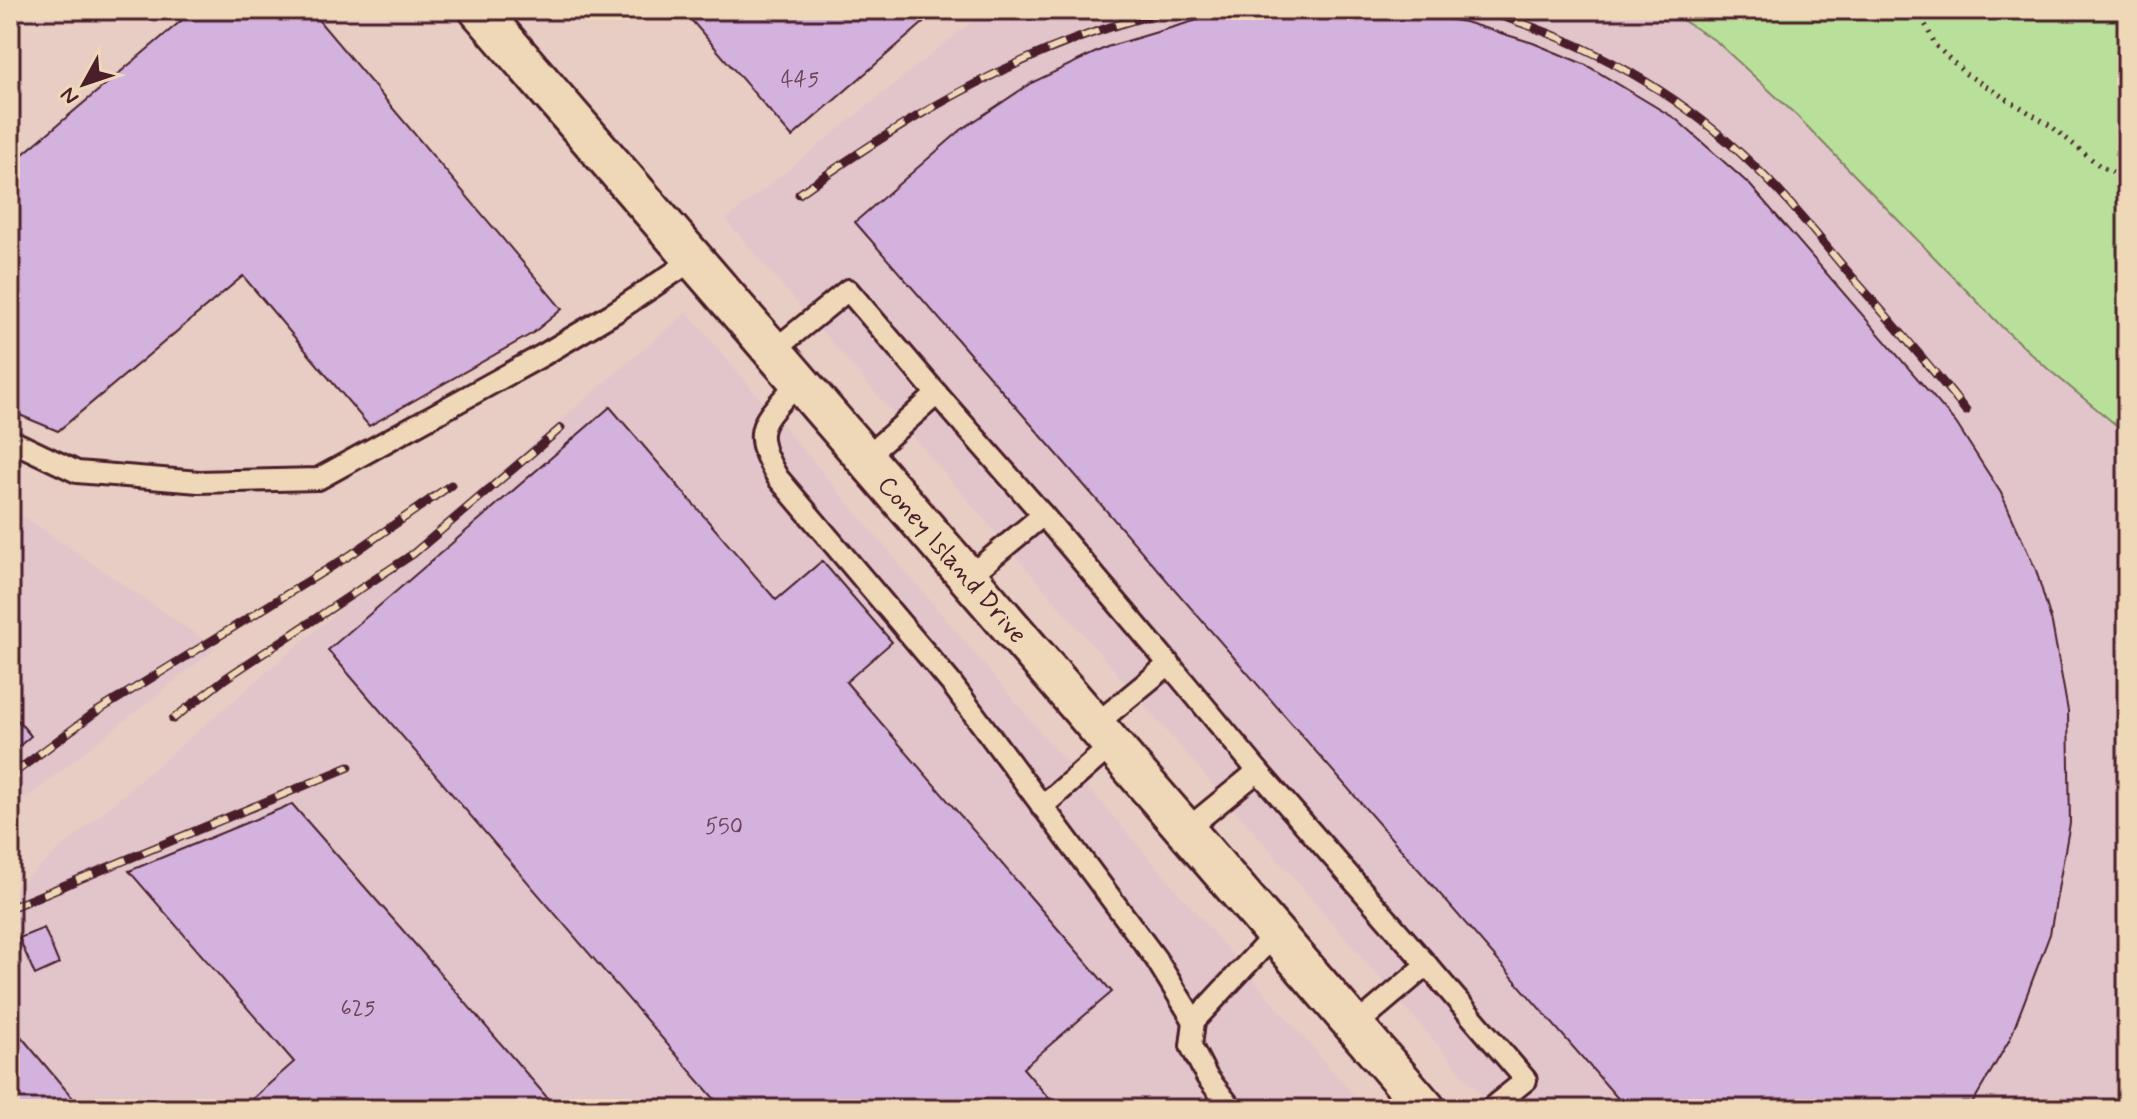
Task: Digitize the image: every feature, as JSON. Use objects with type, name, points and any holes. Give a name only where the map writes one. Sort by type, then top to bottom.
[{"type":"street","name":"Coney Island Drive","points":[[479,10],[1426,1109]]},
{"type":"lane","points":[[10,440],[77,472],[199,482],[318,479],[555,348],[694,259]]},
{"type":"lane","points":[[773,351],[848,290],[1526,1080],[1490,1109]]},
{"type":"lane","points":[[799,381],[764,423],[760,441],[778,478],[951,683],[1156,959],[1194,1021]]},
{"type":"lane","points":[[865,458],[937,394]]},
{"type":"lane","points":[[968,577],[1043,515]]},
{"type":"lane","points":[[1042,807],[1169,664]]},
{"type":"lane","points":[[1186,830],[1258,771]]},
{"type":"lane","points":[[1232,1109],[1207,1077],[1191,1046],[1194,1021],[1275,934]]},
{"type":"lane","points":[[1355,1026],[1427,965]]},
{"type":"path","points":[[1922,10],[1921,16],[1936,46],[1966,74],[2051,126],[2100,166],[2127,179]]},
{"type":"shaded area","points":[[986,10],[1666,10],[1716,41],[1797,116],[2048,369],[2127,434],[2127,1109],[1493,1109],[726,220]]},
{"type":"shaded area","points":[[687,312],[1054,748],[1365,1109],[10,1109],[10,892]]},
{"type":"shaded area","points":[[10,507],[216,648],[10,811]]},
{"type":"green space","points":[[1666,10],[2127,10],[2127,434],[2002,327],[1797,116],[1716,41]]},
{"type":"building","points":[[194,10],[310,10],[562,309],[533,333],[369,426],[243,276],[58,431],[10,411],[10,165]]},
{"type":"building","points":[[673,10],[938,10],[792,137],[687,15],[682,20]]},
{"type":"building","points":[[1271,10],[1392,10],[1465,22],[1533,43],[1586,65],[1676,119],[1750,185],[1956,423],[2001,493],[2036,570],[2052,623],[2068,711],[2070,823],[2050,934],[2010,1039],[1969,1109],[1627,1109],[855,222],[961,130],[1031,83],[1107,47],[1214,15]]},
{"type":"building","points":[[610,407],[776,600],[822,561],[892,642],[846,682],[1112,992],[1023,1068],[1058,1109],[723,1109],[328,650]]},
{"type":"building","points":[[10,711],[31,736],[10,754]]},
{"type":"building","points":[[292,804],[557,1109],[241,1109],[294,1062],[129,871]]},
{"type":"building","points":[[44,928],[59,964],[35,975],[19,938]]},
{"type":"building","points":[[10,1023],[34,1052],[82,1109],[10,1109]]},
{"type":"railway","points":[[799,194],[886,135],[977,83],[1072,40],[1173,10]]},
{"type":"railway","points":[[1481,10],[1556,36],[1628,71],[1694,114],[1725,139],[1767,178],[1966,411]]},
{"type":"railway","points":[[173,719],[226,678],[413,554],[561,428]]},
{"type":"railway","points":[[10,776],[93,714],[352,554],[451,485]]},
{"type":"railway","points":[[10,908],[349,767]]}]
